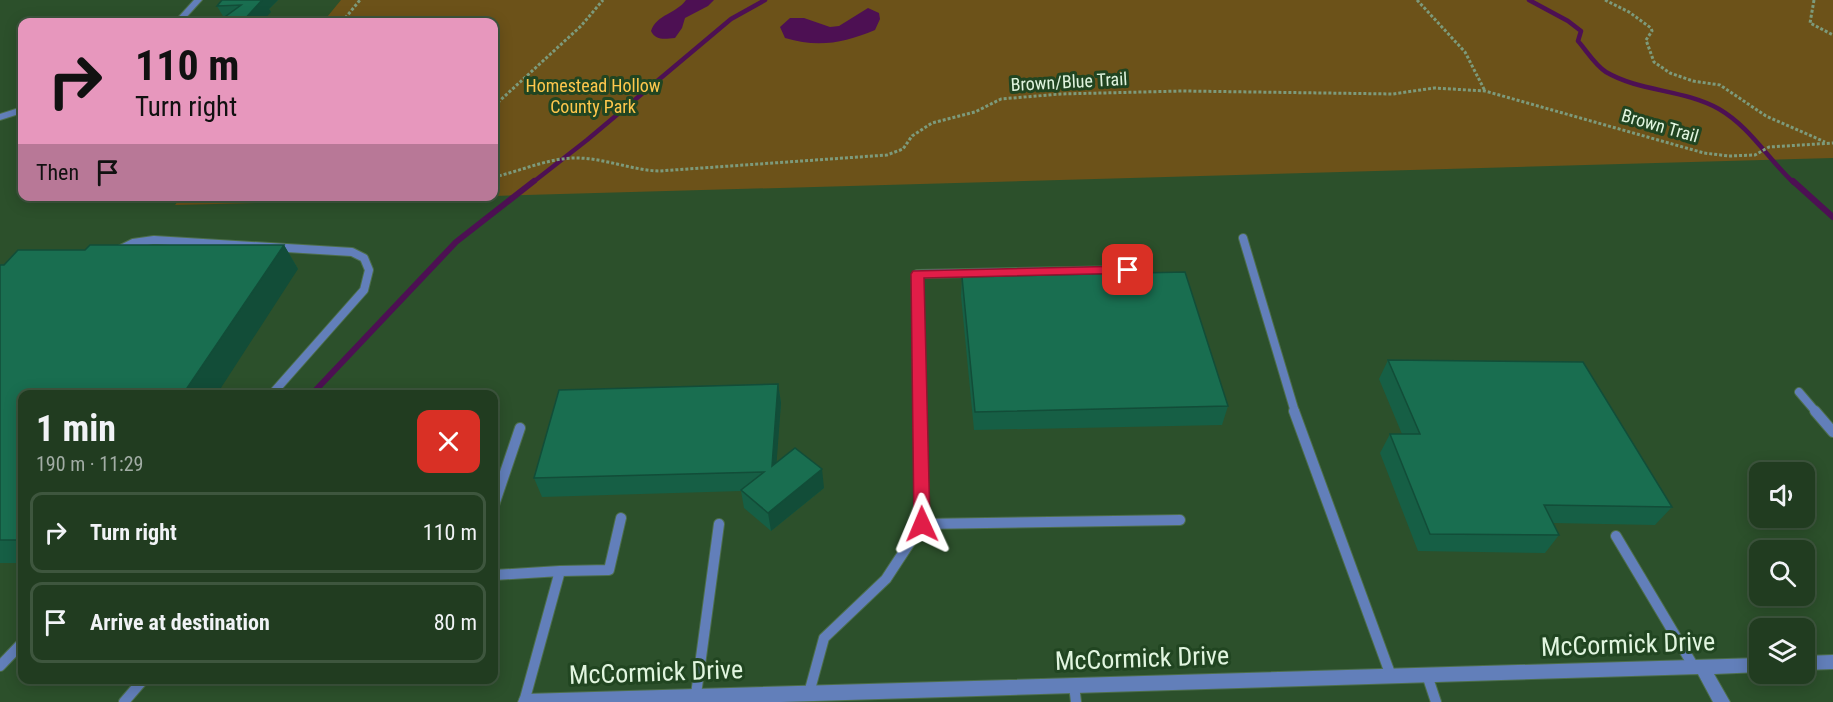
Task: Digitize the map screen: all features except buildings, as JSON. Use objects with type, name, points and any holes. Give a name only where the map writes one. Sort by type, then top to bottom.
[{"type":"street","points":[[182,18],[198,0]]},
{"type":"street","points":[[0,117],[18,112]]},
{"type":"street","points":[[1815,663],[1833,662]]},
{"type":"street","name":"McCormick Drive","points":[[525,702],[808,697],[1074,685],[1749,665]]},
{"type":"street","points":[[1698,667],[1722,702]]},
{"type":"lane","points":[[1243,238],[1289,397],[1391,676]]},
{"type":"lane","points":[[108,255],[134,243],[154,240],[352,252],[364,258],[369,270],[364,290],[276,390]]},
{"type":"lane","points":[[808,697],[824,638],[886,579],[922,524],[917,274],[1128,270]]},
{"type":"lane","points":[[1799,392],[1833,432]]},
{"type":"lane","points":[[498,493],[520,428]]},
{"type":"lane","points":[[498,575],[609,570],[621,518]]},
{"type":"lane","points":[[922,524],[1180,520]]},
{"type":"lane","points":[[695,699],[719,524]]},
{"type":"lane","points":[[1616,536],[1698,667]]},
{"type":"lane","points":[[525,702],[560,571]]},
{"type":"lane","points":[[0,666],[18,647]]},
{"type":"lane","points":[[1427,675],[1436,702]]},
{"type":"lane","points":[[123,702],[139,684]]},
{"type":"lane","points":[[1074,685],[1076,702]]},
{"type":"path","points":[[345,18],[360,0]]},
{"type":"path","points":[[498,102],[581,26],[603,0]]},
{"type":"path","points":[[1417,0],[1472,60],[1485,91]]},
{"type":"path","points":[[1605,0],[1629,12],[1651,28],[1646,40],[1651,56],[1659,67],[1680,77],[1720,85],[1766,116],[1831,143]]},
{"type":"path","points":[[1814,0],[1810,22],[1833,35]]},
{"type":"path","name":"Brown/Blue Trail","points":[[498,176],[551,160],[576,158],[601,161],[627,169],[656,171],[723,169],[887,155],[903,149],[912,136],[932,123],[975,112],[1002,99],[1061,94],[1195,91],[1393,94],[1434,88],[1485,91]]},
{"type":"path","name":"Brown Trail","points":[[1485,91],[1704,153],[1729,156],[1755,155],[1769,147],[1831,143]]},
{"type":"green space","name":"Homestead Hollow County Park","points":[[341,0],[1833,0],[1833,158],[498,196],[498,18],[326,18]]},
{"type":"green space","points":[[178,201],[332,201],[175,205]]},
{"type":"shaded area","points":[[686,0],[714,0],[708,6],[685,18],[675,38],[661,39],[655,36],[651,31],[654,25]]},
{"type":"shaded area","points":[[868,8],[879,13],[880,19],[875,30],[842,41],[809,43],[797,41],[785,38],[780,27],[790,18],[804,18],[830,27],[839,26]]},
{"type":"waterway","points":[[532,183],[731,19],[765,0]]},
{"type":"waterway","points":[[1529,0],[1568,21],[1581,31],[1578,41],[1606,72],[1619,79],[1705,102],[1730,116],[1794,183]]},
{"type":"waterway","points":[[316,390],[456,242],[534,181]]},
{"type":"waterway","points":[[1793,181],[1833,217]]},
{"type":"route","points":[[922,524],[917,274],[1128,270]]}]
